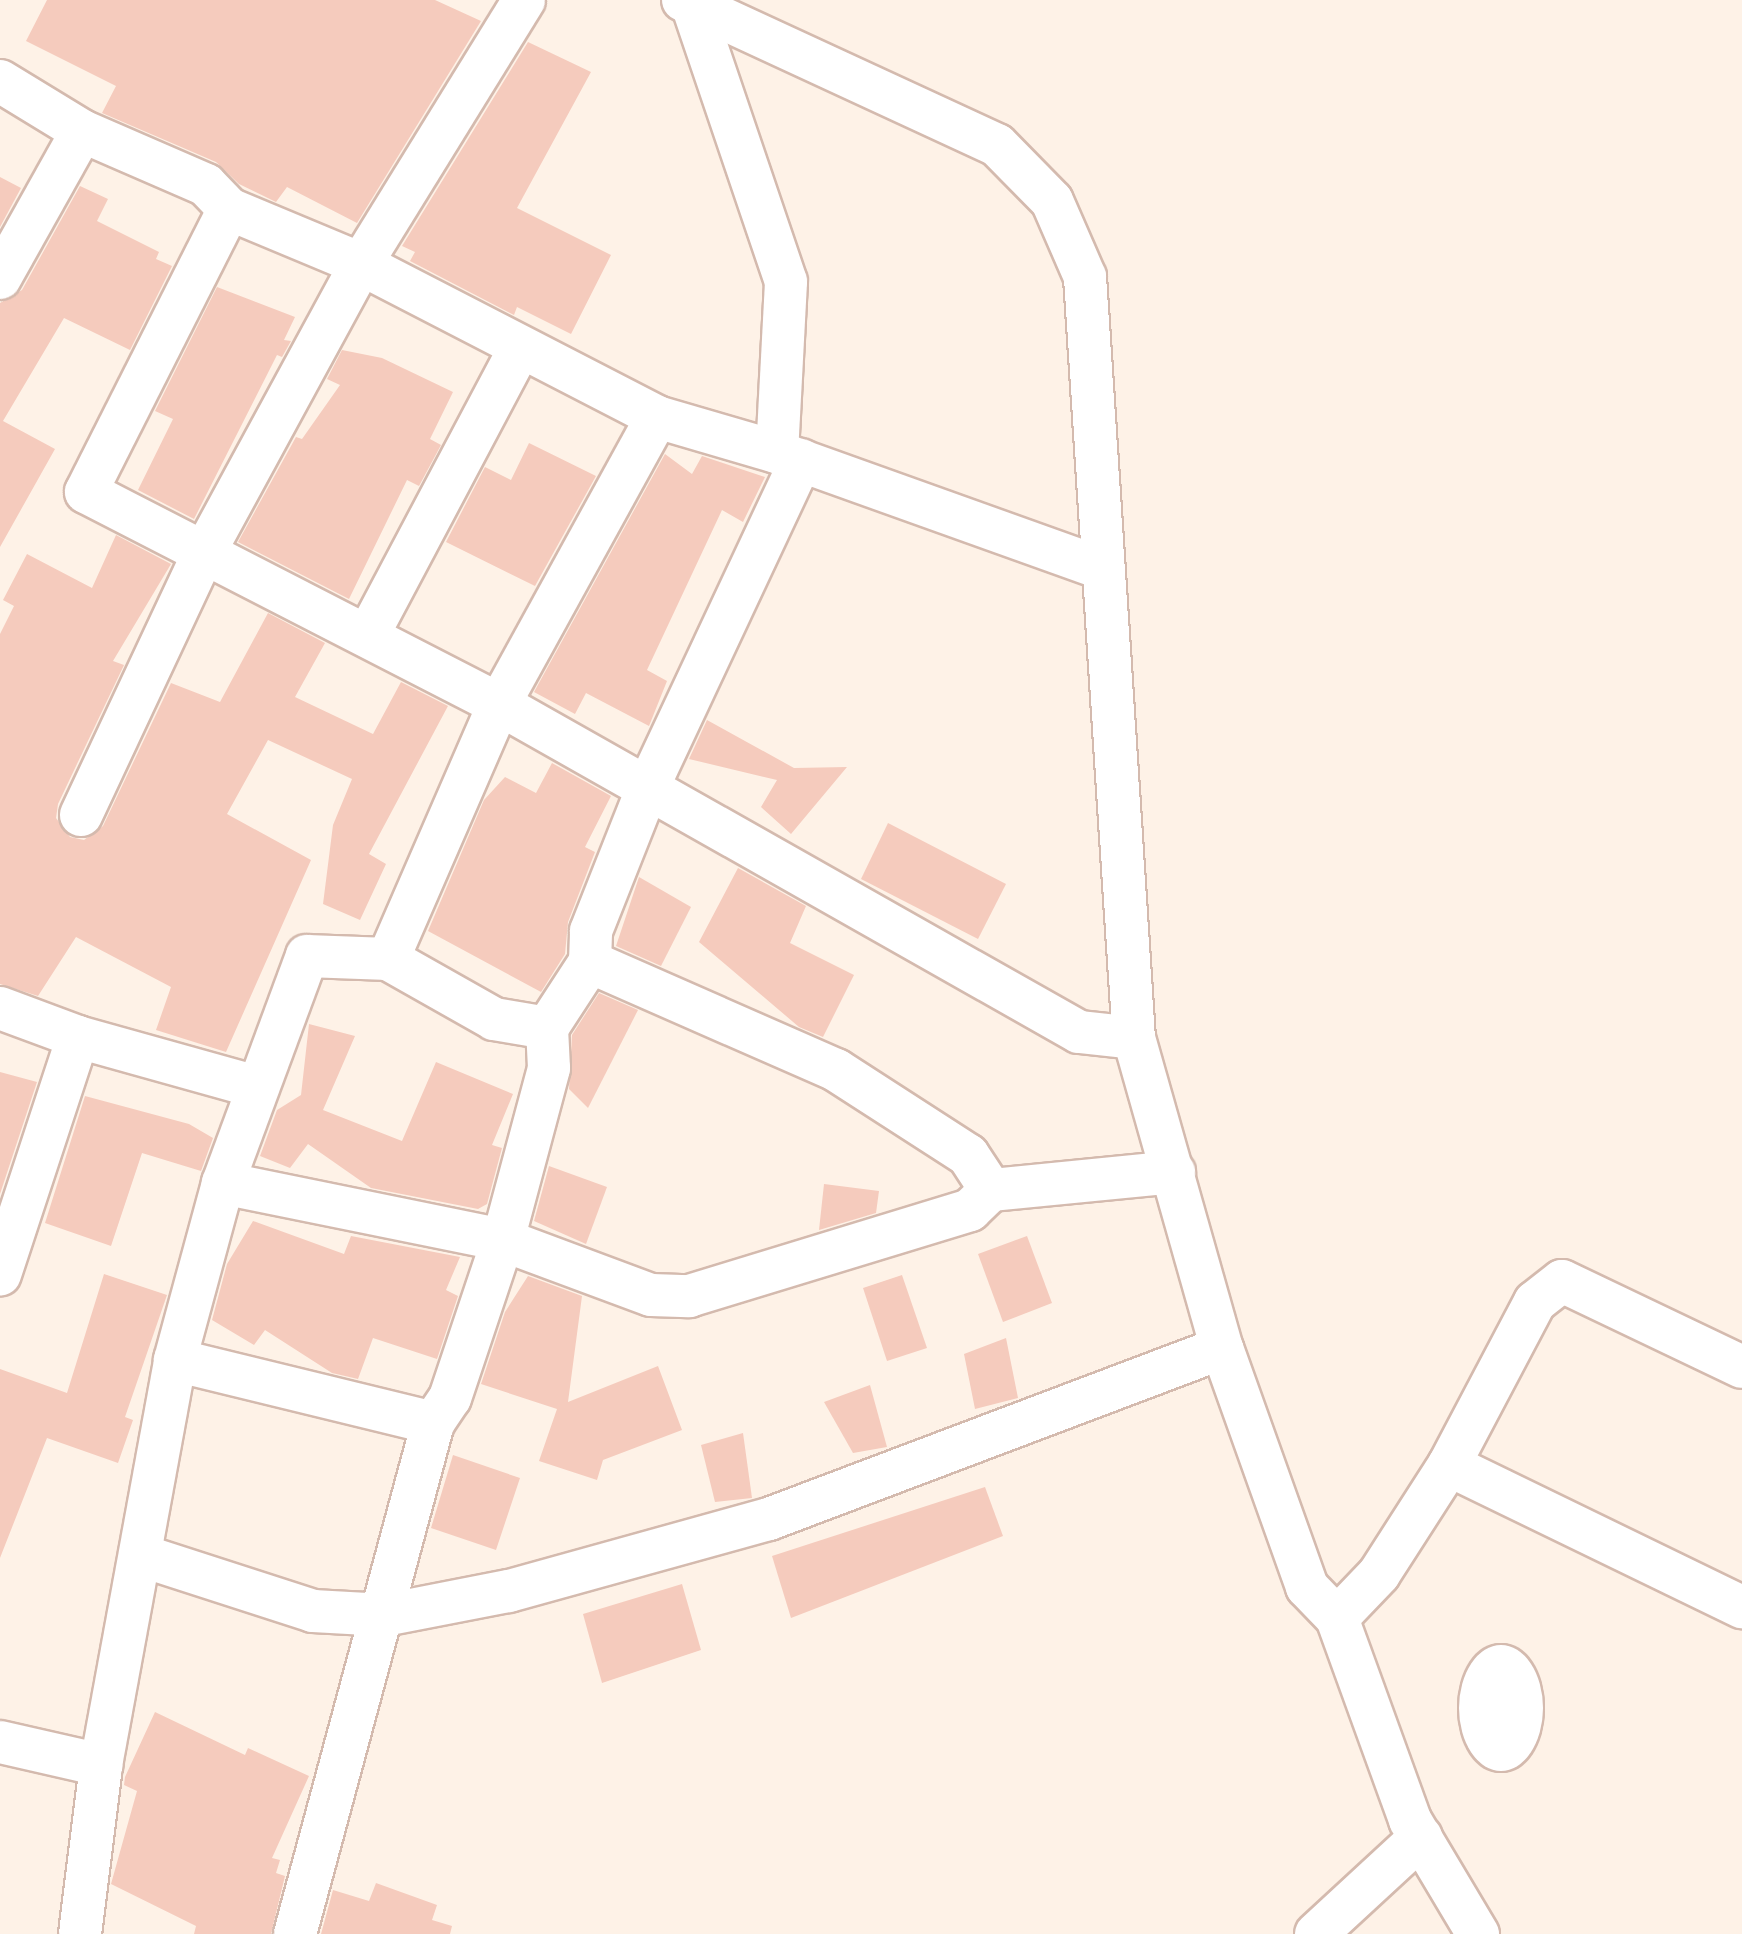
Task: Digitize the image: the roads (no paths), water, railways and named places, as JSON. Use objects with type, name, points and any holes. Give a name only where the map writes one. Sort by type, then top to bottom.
[{"type":"street","points":[[81,815],[204,555],[361,264],[524,0]]},
{"type":"street","points":[[295,1934],[385,1615],[432,1423],[450,1398],[503,1240],[549,1068],[547,1028],[590,962],[591,931],[789,456],[786,282],[687,2]]},
{"type":"street","points":[[687,2],[997,145],[1052,201],[1085,277],[1134,1038],[1222,1348],[1307,1587],[1337,1618],[1421,1838],[1478,1934]]},
{"type":"street","points":[[0,81],[82,131],[206,185],[229,209],[361,264],[657,417],[789,456],[1104,569]]},
{"type":"street","points":[[0,278],[82,131]]},
{"type":"street","points":[[229,209],[86,492],[499,704],[1079,1032],[1134,1038]]},
{"type":"street","points":[[368,634],[520,348]]},
{"type":"street","points":[[388,959],[499,704],[657,417]]},
{"type":"street","points":[[80,1934],[101,1765],[143,1556],[175,1360],[222,1183],[254,1086],[307,956],[388,959],[494,1019],[547,1028]]},
{"type":"street","points":[[590,962],[836,1070],[968,1154],[991,1190]]},
{"type":"street","points":[[0,1008],[78,1037],[254,1086]]},
{"type":"street","points":[[0,1274],[78,1037]]},
{"type":"street","points":[[222,1183],[503,1240],[651,1295],[688,1296],[970,1210],[991,1190],[1174,1172]]},
{"type":"street","points":[[1337,1618],[1379,1574],[1449,1464],[1535,1302],[1562,1281],[1742,1368]]},
{"type":"street","points":[[143,1556],[313,1612],[385,1615],[509,1591],[769,1518],[1222,1348]]},
{"type":"street","points":[[175,1360],[432,1423]]},
{"type":"street","points":[[1449,1464],[1742,1608]]},
{"type":"street","points":[[0,1742],[101,1765]]},
{"type":"street","points":[[1316,1934],[1421,1838]]}]
